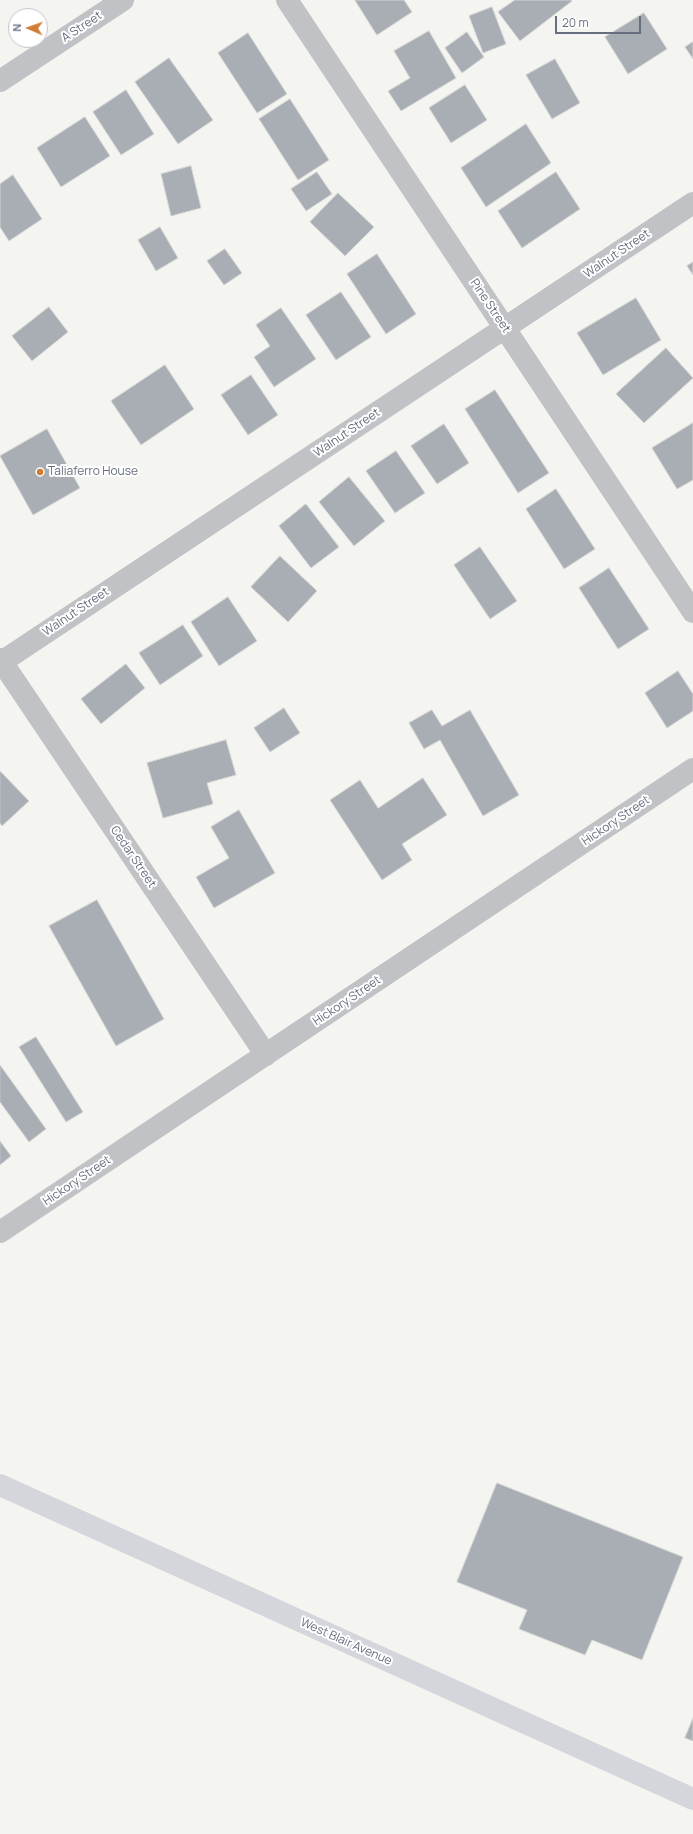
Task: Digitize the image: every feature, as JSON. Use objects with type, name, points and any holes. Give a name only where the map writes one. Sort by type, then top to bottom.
[{"type":"main road","name":"West Blair Avenue","points":[[0,1485],[693,1799]]},
{"type":"street","name":"A Street","points":[[0,81],[123,0]]},
{"type":"street","name":"Pine Street","points":[[287,0],[693,612]]},
{"type":"street","name":"Walnut Street","points":[[1,661],[693,203]]},
{"type":"street","name":"Cedar Street","points":[[1,661],[266,1055]]},
{"type":"street","name":"Hickory Street","points":[[0,1232],[693,769]]},
{"type":"building","points":[[355,0],[404,0],[412,12],[377,35]]},
{"type":"building","points":[[515,0],[572,1],[520,41],[498,12]]},
{"type":"building","points":[[492,7],[506,44],[483,53],[469,16]]},
{"type":"building","points":[[644,13],[667,49],[628,74],[605,37]]},
{"type":"building","points":[[429,31],[456,78],[401,111],[388,91],[410,78],[394,51]]},
{"type":"building","points":[[467,32],[484,57],[462,73],[445,48]]},
{"type":"building","points":[[248,33],[287,94],[257,113],[218,53]]},
{"type":"building","points":[[693,42],[693,59],[685,47]]},
{"type":"building","points":[[169,58],[213,120],[178,144],[135,82]]},
{"type":"building","points":[[555,59],[580,103],[552,119],[526,75]]},
{"type":"building","points":[[465,85],[487,120],[451,143],[429,108]]},
{"type":"building","points":[[126,90],[154,134],[121,155],[93,112]]},
{"type":"building","points":[[290,99],[329,160],[298,180],[259,119]]},
{"type":"building","points":[[85,117],[110,156],[61,187],[37,148]]},
{"type":"building","points":[[526,124],[551,163],[486,207],[461,168]]},
{"type":"building","points":[[191,166],[201,208],[171,216],[161,174]]},
{"type":"building","points":[[317,172],[332,194],[306,211],[291,189]]},
{"type":"building","points":[[556,172],[580,209],[522,248],[498,211]]},
{"type":"building","points":[[13,175],[42,219],[9,241],[0,227],[0,184]]},
{"type":"building","points":[[338,193],[374,227],[345,256],[310,222]]},
{"type":"building","points":[[160,227],[178,258],[156,271],[138,240]]},
{"type":"building","points":[[225,249],[242,273],[224,285],[207,261]]},
{"type":"building","points":[[377,254],[416,314],[386,334],[347,274]]},
{"type":"building","points":[[693,262],[693,275],[687,266]]},
{"type":"building","points":[[341,292],[371,337],[336,360],[306,315]]},
{"type":"building","points":[[636,298],[661,340],[603,375],[577,333]]},
{"type":"building","points":[[49,307],[68,332],[32,361],[12,336]]},
{"type":"building","points":[[281,308],[316,359],[274,387],[254,357],[270,346],[256,325]]},
{"type":"building","points":[[666,348],[693,378],[644,423],[616,394]]},
{"type":"building","points":[[165,365],[194,409],[141,445],[111,401]]},
{"type":"building","points":[[251,375],[278,415],[248,435],[221,395]]},
{"type":"building","points":[[495,390],[549,473],[518,493],[465,409]]},
{"type":"building","points":[[693,423],[693,480],[677,489],[652,448]]},
{"type":"building","points":[[444,424],[469,463],[437,484],[411,446]]},
{"type":"building","name":"Taliaferro House","points":[[47,429],[80,488],[33,515],[0,456]]},
{"type":"building","points":[[396,451],[425,493],[395,513],[366,471]]},
{"type":"building","points":[[349,477],[385,521],[354,546],[319,502]]},
{"type":"building","points":[[556,489],[595,549],[564,569],[526,509]]},
{"type":"building","points":[[306,504],[339,547],[311,568],[279,526]]},
{"type":"building","points":[[480,547],[517,601],[490,619],[454,565]]},
{"type":"building","points":[[280,556],[317,591],[288,622],[251,587]]},
{"type":"building","points":[[609,568],[649,629],[618,649],[579,588]]},
{"type":"building","points":[[228,597],[257,641],[219,666],[191,622]]},
{"type":"building","points":[[183,625],[203,656],[160,685],[139,653]]},
{"type":"building","points":[[126,664],[145,688],[101,724],[81,699]]},
{"type":"building","points":[[678,671],[693,694],[693,711],[667,728],[645,693]]},
{"type":"building","points":[[284,708],[300,733],[270,752],[254,728]]},
{"type":"building","points":[[432,710],[442,726],[470,710],[519,795],[483,816],[440,740],[424,749],[409,723]]},
{"type":"building","points":[[226,740],[236,775],[207,783],[213,804],[163,818],[147,763]]},
{"type":"building","points":[[0,771],[29,801],[2,826],[0,823]]},
{"type":"building","points":[[423,778],[447,815],[402,844],[412,860],[382,880],[330,800],[360,780],[378,808]]},
{"type":"building","points":[[239,810],[275,873],[214,908],[196,877],[229,858],[211,827]]},
{"type":"building","points":[[97,900],[164,1019],[116,1046],[49,926]]},
{"type":"building","points":[[36,1037],[83,1112],[66,1122],[19,1047]]},
{"type":"building","points":[[0,1065],[46,1129],[29,1142],[0,1102]]},
{"type":"building","points":[[0,1141],[11,1156],[0,1165]]},
{"type":"building","points":[[497,1483],[683,1557],[642,1660],[592,1640],[585,1655],[519,1629],[527,1610],[457,1582]]},
{"type":"building","points":[[693,1718],[693,1741],[685,1738]]},
{"type":"place","name":"Taliaferro House","points":[[40,472]]}]
